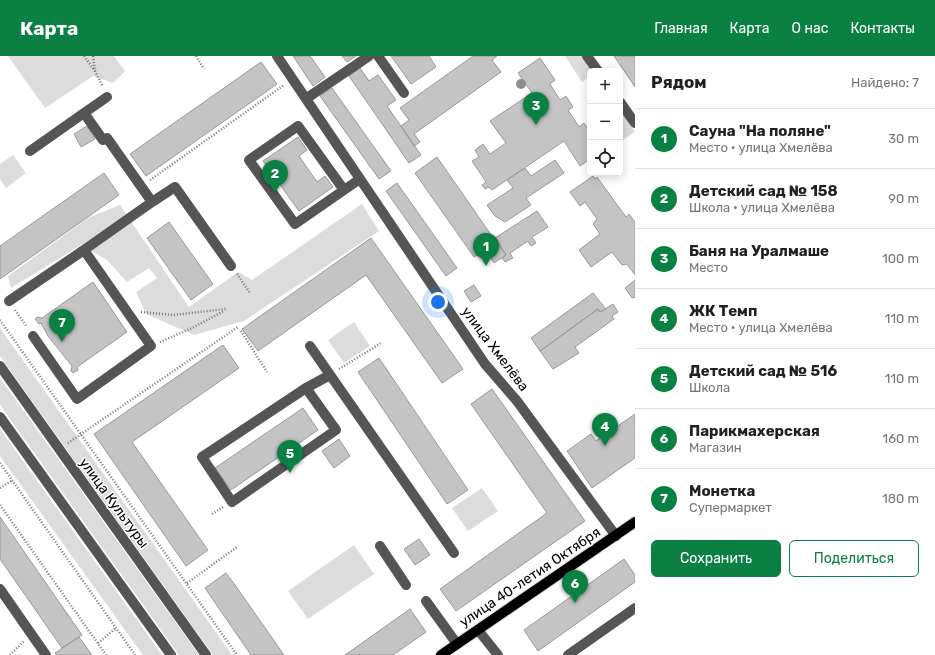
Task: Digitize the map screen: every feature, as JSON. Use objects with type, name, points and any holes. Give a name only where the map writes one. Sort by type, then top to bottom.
[{"type":"main road","name":"улица 40-летия Октября","points":[[441,655],[634,525]]},
{"type":"street","name":"улица Хмелёва","points":[[277,56],[307,98],[485,364],[517,401],[616,536]]},
{"type":"street","points":[[307,98],[369,56]]},
{"type":"street","points":[[378,56],[404,93]]},
{"type":"street","points":[[587,56],[596,68]]},
{"type":"street","points":[[30,151],[107,97]]},
{"type":"street","points":[[621,104],[635,123]]},
{"type":"street","points":[[84,113],[152,202]]},
{"type":"street","points":[[344,190],[298,126],[250,160],[294,224],[344,190],[360,179]]},
{"type":"street","points":[[9,302],[175,187],[231,266]]},
{"type":"street","points":[[33,336],[77,399],[152,346],[84,250]]},
{"type":"street","points":[[310,346],[454,553]]},
{"type":"street","name":"улица Культуры","points":[[0,366],[206,655]]},
{"type":"street","points":[[306,388],[336,430],[232,502],[202,457],[306,388],[330,375]]},
{"type":"street","points":[[0,418],[171,655]]},
{"type":"street","points":[[380,546],[406,585]]},
{"type":"street","points":[[0,589],[46,655]]},
{"type":"street","points":[[426,601],[457,644]]},
{"type":"street","points":[[568,655],[635,608]]},
{"type":"street","points":[[478,630],[498,655]]},
{"type":"path","points":[[84,56],[95,71],[107,97]]},
{"type":"path","points":[[93,56],[95,71]]},
{"type":"path","points":[[196,56],[204,69]]},
{"type":"path","points":[[141,186],[284,84]]},
{"type":"path","points":[[231,266],[250,293]]},
{"type":"path","points":[[127,311],[173,315],[226,310],[192,328],[152,346]]},
{"type":"path","points":[[0,320],[237,655]]},
{"type":"path","points":[[60,450],[81,434],[238,327]]},
{"type":"path","points":[[241,331],[267,372]]},
{"type":"path","points":[[330,375],[381,342]]},
{"type":"path","points":[[0,463],[135,655]]},
{"type":"path","points":[[0,488],[13,480]]},
{"type":"path","points":[[0,505],[106,655]]},
{"type":"path","points":[[186,583],[236,547]]},
{"type":"path","points":[[98,643],[116,628]]},
{"type":"path","points":[[10,655],[32,634]]},
{"type":"shaded area","points":[[8,56],[114,56],[125,71],[113,83],[93,76],[45,108]]},
{"type":"shaded area","points":[[565,56],[582,56],[591,68],[587,68],[587,78],[582,82]]},
{"type":"shaded area","points":[[623,114],[635,132],[623,140]]},
{"type":"shaded area","points":[[13,155],[26,173],[6,188],[0,179],[0,164]]},
{"type":"shaded area","points":[[362,204],[379,231],[244,321],[194,335],[146,314],[136,292],[157,278],[149,268],[127,282],[107,260],[81,245],[11,288],[8,276],[88,218],[120,205],[189,307],[238,272],[252,280]]},
{"type":"shaded area","points":[[354,322],[370,346],[344,363],[328,340]]},
{"type":"shaded area","points":[[0,328],[232,655],[213,655],[0,356]]},
{"type":"shaded area","points":[[0,378],[199,655],[179,655],[0,405]]},
{"type":"shaded area","points":[[0,429],[162,655],[143,655],[0,456]]},
{"type":"shaded area","points":[[482,488],[498,511],[468,531],[452,508]]},
{"type":"shaded area","points":[[354,545],[374,574],[308,619],[288,591]]},
{"type":"building","points":[[293,56],[310,56],[325,77],[313,86]]},
{"type":"building","points":[[342,56],[356,56],[347,62]]},
{"type":"building","points":[[391,56],[429,56],[436,67],[411,84]]},
{"type":"building","points":[[473,56],[497,56],[492,60],[501,72],[414,134],[420,142],[414,146],[401,126],[409,120],[400,108]]},
{"type":"building","points":[[614,56],[635,56],[635,87],[623,68]]},
{"type":"building","points":[[540,58],[555,80],[550,84],[560,100],[566,96],[573,107],[568,110],[579,127],[584,123],[587,128],[587,161],[580,166],[564,141],[492,190],[489,187],[485,189],[482,185],[486,182],[472,161],[479,157],[475,150],[483,144],[490,154],[506,143],[490,121],[532,93],[518,73]]},
{"type":"building","points":[[261,62],[277,84],[146,176],[130,154]]},
{"type":"building","points":[[360,68],[369,81],[378,75],[396,100],[387,106],[421,155],[409,163],[349,76]]},
{"type":"building","points":[[332,88],[391,171],[379,179],[320,96]]},
{"type":"building","points":[[87,126],[95,139],[81,147],[74,134]]},
{"type":"building","points":[[298,137],[307,150],[299,156],[317,182],[325,176],[333,187],[299,211],[263,161]]},
{"type":"building","points":[[437,157],[496,242],[474,257],[415,173]]},
{"type":"building","points":[[555,160],[564,173],[526,198],[531,205],[505,222],[495,216],[487,205],[513,188],[507,180],[525,168],[531,176]]},
{"type":"building","points":[[104,173],[119,195],[0,279],[0,246]]},
{"type":"building","points":[[593,176],[595,179],[597,177],[626,217],[629,214],[635,222],[635,275],[627,264],[622,265],[612,252],[591,267],[579,250],[600,234],[593,224],[597,219],[585,202],[580,206],[570,192]]},
{"type":"building","points":[[397,183],[457,268],[446,276],[386,191]]},
{"type":"building","points":[[537,211],[548,227],[532,237],[536,243],[531,246],[528,241],[510,253],[513,258],[505,262],[502,258],[506,255],[495,238]]},
{"type":"building","points":[[169,222],[213,284],[191,300],[147,238]]},
{"type":"building","points":[[371,238],[463,369],[442,383],[366,275],[258,351],[242,329]]},
{"type":"building","points":[[497,242],[506,255],[494,263],[486,250]]},
{"type":"building","points":[[635,280],[635,297],[632,298],[625,288]]},
{"type":"building","points":[[93,282],[127,332],[77,367],[78,370],[73,373],[71,371],[72,366],[48,336],[41,323],[39,324],[35,319],[37,317],[42,318]]},
{"type":"building","points":[[474,285],[481,296],[471,302],[464,291]]},
{"type":"building","points":[[593,293],[606,309],[600,312],[598,309],[540,351],[531,338]]},
{"type":"building","points":[[613,304],[618,312],[612,316],[614,319],[575,347],[579,353],[553,369],[540,351],[598,309],[600,312]]},
{"type":"building","points":[[223,345],[239,368],[132,442],[208,550],[186,566],[94,434]]},
{"type":"building","points":[[379,358],[468,490],[447,504],[358,372]]},
{"type":"building","points":[[492,389],[585,521],[456,611],[440,589],[547,513],[471,404]]},
{"type":"building","points":[[303,408],[318,430],[231,490],[215,468]]},
{"type":"building","points":[[635,414],[635,458],[592,488],[567,451],[591,434],[596,441]]},
{"type":"building","points":[[339,439],[350,456],[334,468],[322,451]]},
{"type":"building","points":[[0,517],[82,635],[62,648],[0,559]]},
{"type":"building","points":[[419,539],[430,555],[415,565],[404,549]]},
{"type":"building","points":[[624,559],[635,575],[635,582],[538,651],[524,630]]},
{"type":"building","points":[[226,573],[284,655],[251,655],[205,588]]},
{"type":"building","points":[[410,609],[426,632],[393,655],[345,655]]},
{"type":"building","points":[[79,637],[92,655],[57,655],[55,653]]},
{"type":"place","name":"Баня на Уралмаше","points":[[536,125]]},
{"type":"place","name":"Детский сад № 158","points":[[275,193]]},
{"type":"place","name":"Сауна \"На поляне\"","points":[[486,266]]},
{"type":"place","name":"Монетка","points":[[62,342]]},
{"type":"place","name":"ЖК Темп","points":[[605,446]]},
{"type":"place","name":"Детский сад № 516","points":[[290,473]]},
{"type":"place","name":"Парикмахерская","points":[[575,603]]}]
